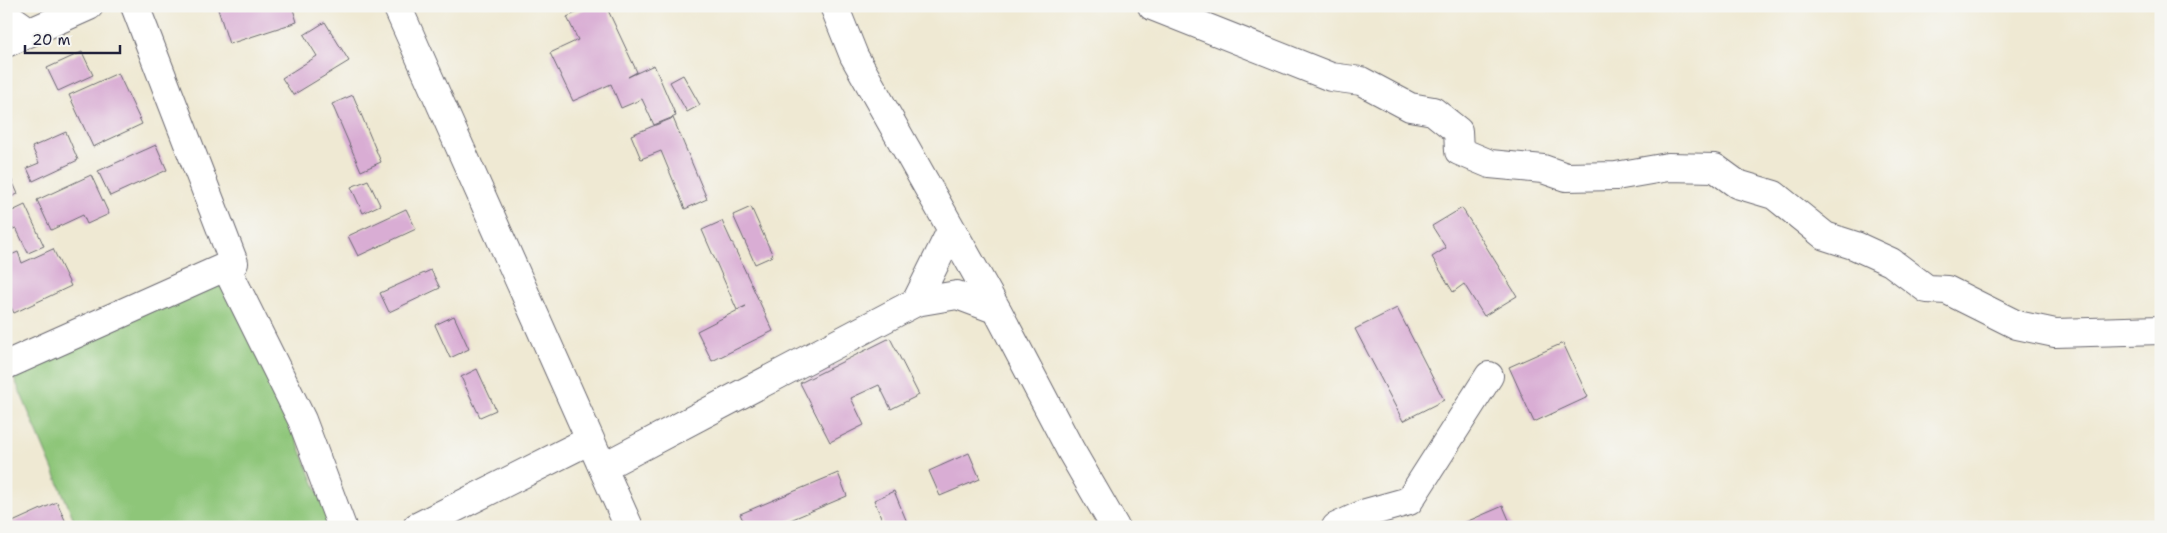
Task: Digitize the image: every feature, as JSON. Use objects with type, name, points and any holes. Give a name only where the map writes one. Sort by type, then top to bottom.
[{"type":"street","points":[[6,15],[18,38],[89,6]]},
{"type":"street","points":[[6,365],[234,263],[135,6]]},
{"type":"street","points":[[397,6],[629,527]]},
{"type":"street","points":[[1152,6],[1331,77],[1361,81],[1410,106],[1433,111],[1458,131],[1459,151],[1490,164],[1543,169],[1566,177],[1616,176],[1668,167],[1715,168],[1737,184],[1774,195],[1825,236],[1856,246],[1891,262],[1927,289],[1947,290],[2017,325],[2055,333],[2161,330]]},
{"type":"street","points":[[840,9],[854,56],[997,310],[1070,449],[1115,527]]},
{"type":"street","points":[[916,302],[952,231]]},
{"type":"street","points":[[226,267],[302,420],[342,527]]},
{"type":"street","points":[[603,467],[916,302],[957,295],[997,310]]},
{"type":"street","points":[[1336,527],[1366,513],[1409,501],[1489,376]]},
{"type":"street","points":[[416,527],[590,440]]},
{"type":"green space","points":[[226,267],[332,527],[77,527],[13,375]]},
{"type":"building","points":[[217,6],[292,6],[297,22],[229,44]]},
{"type":"building","points":[[591,6],[606,6],[637,72],[628,77],[654,65],[676,116],[654,125],[642,99],[621,108],[611,84],[573,101],[550,53],[578,40],[567,17]]},
{"type":"building","points":[[325,22],[349,61],[293,95],[282,78],[317,56],[304,35]]},
{"type":"building","points":[[82,52],[93,75],[58,91],[47,68]]},
{"type":"building","points":[[118,73],[142,124],[93,147],[69,95]]},
{"type":"building","points":[[683,75],[700,105],[687,112],[670,82]]},
{"type":"building","points":[[353,95],[381,162],[361,171],[332,104]]},
{"type":"building","points":[[673,118],[707,199],[685,209],[661,151],[641,159],[631,135]]},
{"type":"building","points":[[66,132],[78,160],[33,181],[27,168],[39,163],[32,147]]},
{"type":"building","points":[[156,145],[167,170],[110,196],[98,171]]},
{"type":"building","points":[[6,167],[18,194],[6,199]]},
{"type":"building","points":[[91,175],[109,214],[87,224],[83,215],[51,230],[37,200]]},
{"type":"building","points":[[368,180],[380,205],[363,213],[351,187]]},
{"type":"building","points":[[25,205],[44,246],[28,253],[16,228],[6,232],[6,214]]},
{"type":"building","points":[[751,207],[773,256],[755,264],[733,215]]},
{"type":"building","points":[[1462,208],[1517,296],[1484,316],[1464,284],[1453,292],[1432,257],[1446,248],[1432,226]]},
{"type":"building","points":[[406,209],[416,229],[358,256],[348,236]]},
{"type":"building","points":[[722,221],[773,331],[712,361],[697,331],[746,306],[737,310],[702,230]]},
{"type":"building","points":[[53,249],[71,286],[14,313],[6,298],[6,257],[18,252],[22,263]]},
{"type":"building","points":[[431,270],[440,288],[389,312],[380,293]]},
{"type":"building","points":[[1397,308],[1444,400],[1403,421],[1355,329]]},
{"type":"building","points":[[454,316],[469,349],[450,358],[435,325]]},
{"type":"building","points":[[890,338],[919,395],[891,409],[879,385],[851,398],[864,425],[830,442],[800,383]]},
{"type":"building","points":[[1563,343],[1588,397],[1534,422],[1509,367]]},
{"type":"building","points":[[477,369],[496,410],[480,417],[461,377]]},
{"type":"building","points":[[969,453],[980,479],[940,496],[929,471]]},
{"type":"building","points":[[838,473],[847,496],[774,527],[746,527],[740,514]]},
{"type":"building","points":[[894,491],[909,527],[885,527],[874,500]]},
{"type":"building","points":[[57,502],[68,527],[6,527],[6,525]]},
{"type":"building","points":[[1503,506],[1512,527],[1459,527],[1459,525]]}]
